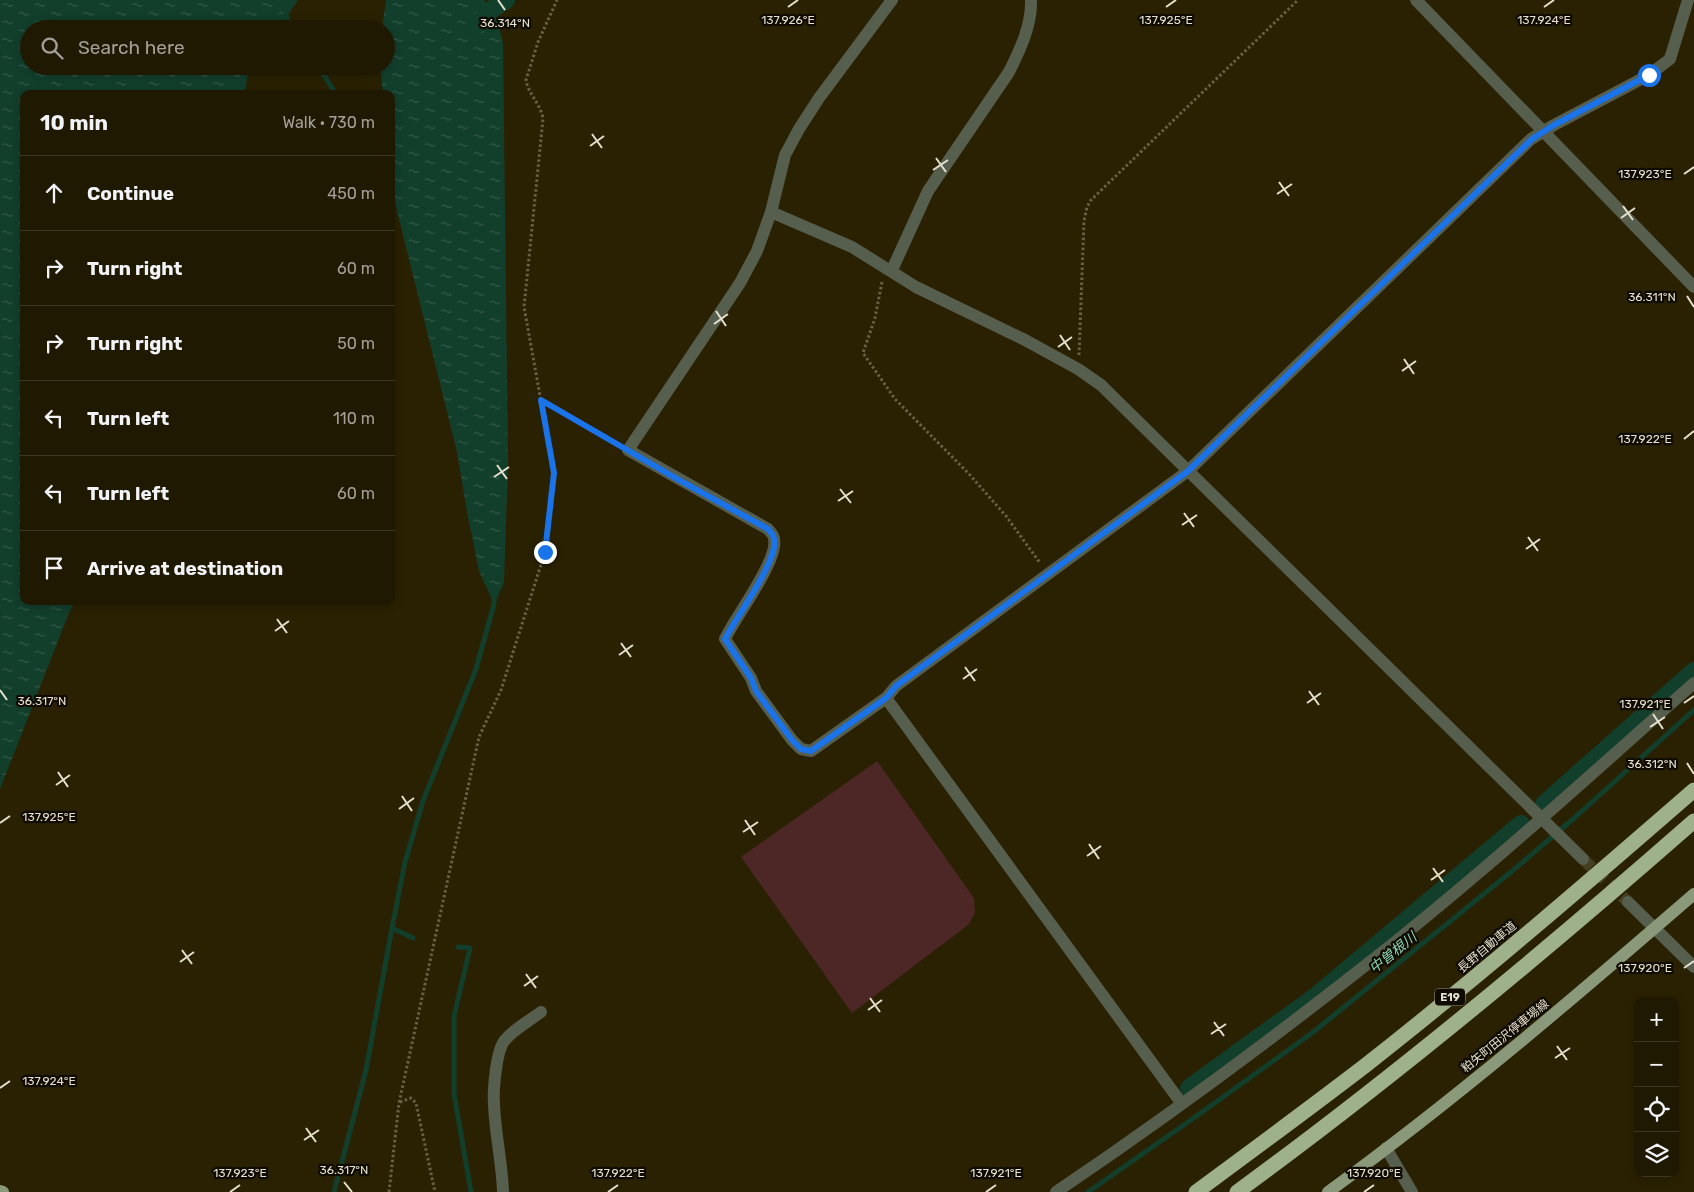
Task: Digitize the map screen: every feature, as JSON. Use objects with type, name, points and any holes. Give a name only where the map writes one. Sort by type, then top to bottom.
[{"type":"highway","name":"長野自動車道","points":[[1196,1192],[1359,1070],[1456,992],[1694,790]]},
{"type":"highway","name":"E19","points":[[1237,1192],[1289,1154],[1471,1012],[1578,923],[1694,822]]},
{"type":"main road","name":"粕矢町田沢停車場線","points":[[1328,1192],[1539,1027],[1694,894]]},
{"type":"street","points":[[892,0],[819,98],[799,129],[785,155],[771,212],[757,251],[740,283],[628,450],[768,529],[774,538],[774,550],[767,567],[725,639],[751,678],[756,691],[792,740],[801,749],[811,751],[886,698],[896,686],[1188,471],[1532,139],[1554,125],[1649,75],[1670,59],[1688,0]]},
{"type":"street","points":[[892,270],[928,191],[1009,72],[1019,52],[1027,28],[1032,0]]},
{"type":"street","points":[[1416,0],[1694,287]]},
{"type":"street","points":[[771,212],[852,247],[892,270],[916,287],[1025,340],[1078,369],[1101,385],[1583,859]]},
{"type":"street","points":[[1056,1192],[1182,1104],[1381,954],[1544,821],[1694,683]]},
{"type":"street","points":[[886,698],[1182,1104]]},
{"type":"street","points":[[1628,902],[1694,967]]},
{"type":"street","points":[[503,1192],[494,1103],[498,1055],[503,1042],[515,1030],[541,1012]]},
{"type":"street","points":[[1386,1148],[1412,1192]]},
{"type":"path","points":[[389,1192],[399,1102],[479,737],[501,690],[545,552],[554,473],[524,307],[542,110],[526,80],[538,42],[556,0]]},
{"type":"path","points":[[1078,369],[1086,208],[1091,200],[1298,0]]},
{"type":"path","points":[[892,270],[883,280],[875,318],[863,354],[895,399],[970,475],[1006,516],[1048,575]]},
{"type":"path","points":[[541,400],[628,450]]},
{"type":"path","points":[[399,1102],[411,1098],[416,1103],[435,1192]]},
{"type":"shaded area","points":[[877,761],[974,898],[975,913],[968,925],[852,1013],[741,857]]},
{"type":"water","points":[[0,0],[298,0],[284,20],[20,20],[20,75],[248,75],[245,90],[20,90],[20,605],[73,605],[0,789]]},
{"type":"water","points":[[386,0],[484,0],[496,16],[503,43],[508,464],[504,583],[494,604],[479,571],[457,452],[397,211],[395,200],[395,90],[383,90],[381,75],[395,75],[395,20],[383,20]]},
{"type":"waterway","points":[[283,0],[288,20]]},
{"type":"waterway","points":[[474,27],[491,10],[506,0]]},
{"type":"waterway","points":[[324,75],[333,90]]},
{"type":"waterway","points":[[334,1192],[366,1070],[405,862],[423,801],[476,669],[494,599]]},
{"type":"waterway","points":[[1544,804],[1694,671]]},
{"type":"waterway","name":"中曽根川","points":[[1088,1192],[1312,1033],[1511,872],[1694,710]]},
{"type":"waterway","points":[[1189,1088],[1316,996],[1521,824]]},
{"type":"waterway","points":[[392,928],[413,938]]},
{"type":"waterway","points":[[458,947],[470,948],[454,1016],[454,1094],[471,1192]]},
{"type":"tunnel","points":[[1583,859],[1628,902]]},
{"type":"route","points":[[545,552],[554,473],[541,400],[768,529],[774,538],[774,550],[767,567],[725,639],[733,654],[751,678],[756,691],[792,740],[801,749],[811,751],[886,698],[896,686],[1188,471],[1532,139],[1554,125],[1649,75]]}]
